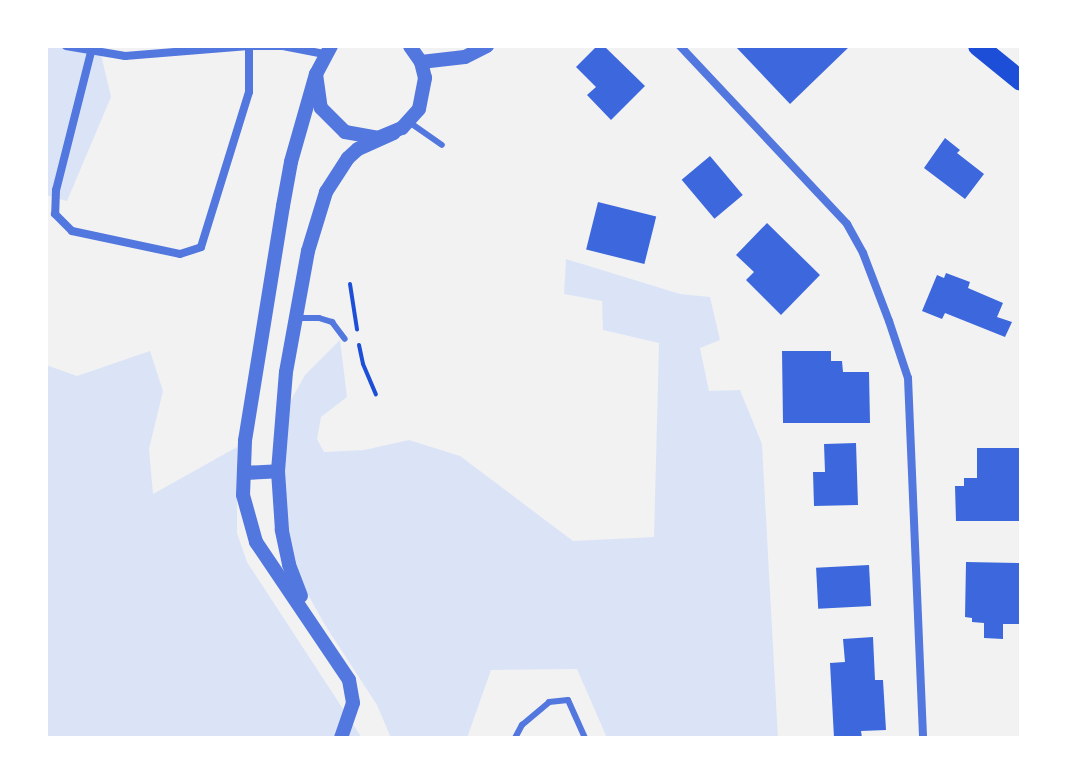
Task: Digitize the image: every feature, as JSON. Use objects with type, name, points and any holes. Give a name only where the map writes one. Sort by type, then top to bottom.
[{"type":"main road","points":[[978,46],[1021,81]]},
{"type":"street","points":[[66,46],[91,52],[144,55],[249,46],[327,50],[316,74],[291,162],[245,441],[243,495],[256,542],[349,680],[353,703],[341,738]]},
{"type":"street","points":[[91,52],[56,190],[55,214],[72,231],[180,254],[201,247],[249,92],[249,46]]},
{"type":"street","points":[[314,626],[289,564],[282,530],[278,471],[282,405],[308,251],[326,192],[358,149],[394,133],[409,122],[424,94],[416,51],[465,57],[487,46]]},
{"type":"street","points":[[680,46],[847,224],[863,253],[889,321],[908,378],[923,736]]},
{"type":"street","points":[[316,74],[321,108],[345,132],[378,138],[394,133]]},
{"type":"street","points":[[244,473],[278,471]]},
{"type":"lane","points":[[409,122],[442,145]]},
{"type":"lane","points":[[297,318],[319,318],[332,322],[345,339]]},
{"type":"lane","points":[[515,738],[522,725],[549,702],[568,700],[585,738]]},
{"type":"shaded area","points":[[46,46],[99,46],[111,97],[67,201],[46,195]]},
{"type":"shaded area","points":[[566,259],[680,294],[710,297],[720,340],[700,348],[709,391],[740,390],[762,444],[778,738],[607,738],[577,669],[491,670],[467,738],[391,738],[377,705],[325,625],[287,557],[279,533],[286,409],[305,375],[340,340],[347,397],[321,417],[317,439],[324,452],[364,450],[409,440],[460,456],[573,541],[654,537],[659,343],[603,330],[602,301],[564,294]]},
{"type":"shaded area","points":[[150,351],[163,391],[149,449],[153,494],[237,447],[237,533],[247,562],[362,738],[46,738],[46,365],[77,376]]},
{"type":"building","points":[[597,46],[604,46],[645,86],[611,120],[587,95],[596,87],[576,67]]},
{"type":"building","points":[[735,46],[850,46],[790,104]]},
{"type":"building","points":[[945,138],[960,150],[957,153],[984,174],[965,199],[924,168]]},
{"type":"building","points":[[710,156],[743,195],[714,219],[682,180]]},
{"type":"building","points":[[598,202],[656,217],[644,264],[586,250]]},
{"type":"building","points":[[767,223],[820,275],[781,315],[746,280],[754,272],[736,255]]},
{"type":"building","points":[[946,273],[970,282],[968,288],[1003,303],[997,317],[1012,322],[1005,337],[945,313],[942,319],[922,311],[937,275],[944,278]]},
{"type":"building","points":[[782,351],[831,351],[831,361],[842,361],[843,372],[869,372],[870,423],[783,423]]},
{"type":"building","points":[[856,443],[858,505],[814,506],[813,472],[825,472],[824,444]]},
{"type":"building","points":[[977,448],[1020,448],[1021,521],[956,521],[955,486],[964,486],[964,478],[977,478]]},
{"type":"building","points":[[966,562],[1020,563],[1019,624],[1003,624],[1003,639],[984,638],[984,623],[972,622],[972,618],[965,617]]},
{"type":"building","points":[[869,565],[871,606],[818,609],[816,568]]},
{"type":"building","points":[[873,637],[875,680],[883,680],[886,730],[861,731],[862,738],[834,738],[830,663],[845,662],[843,639]]}]
